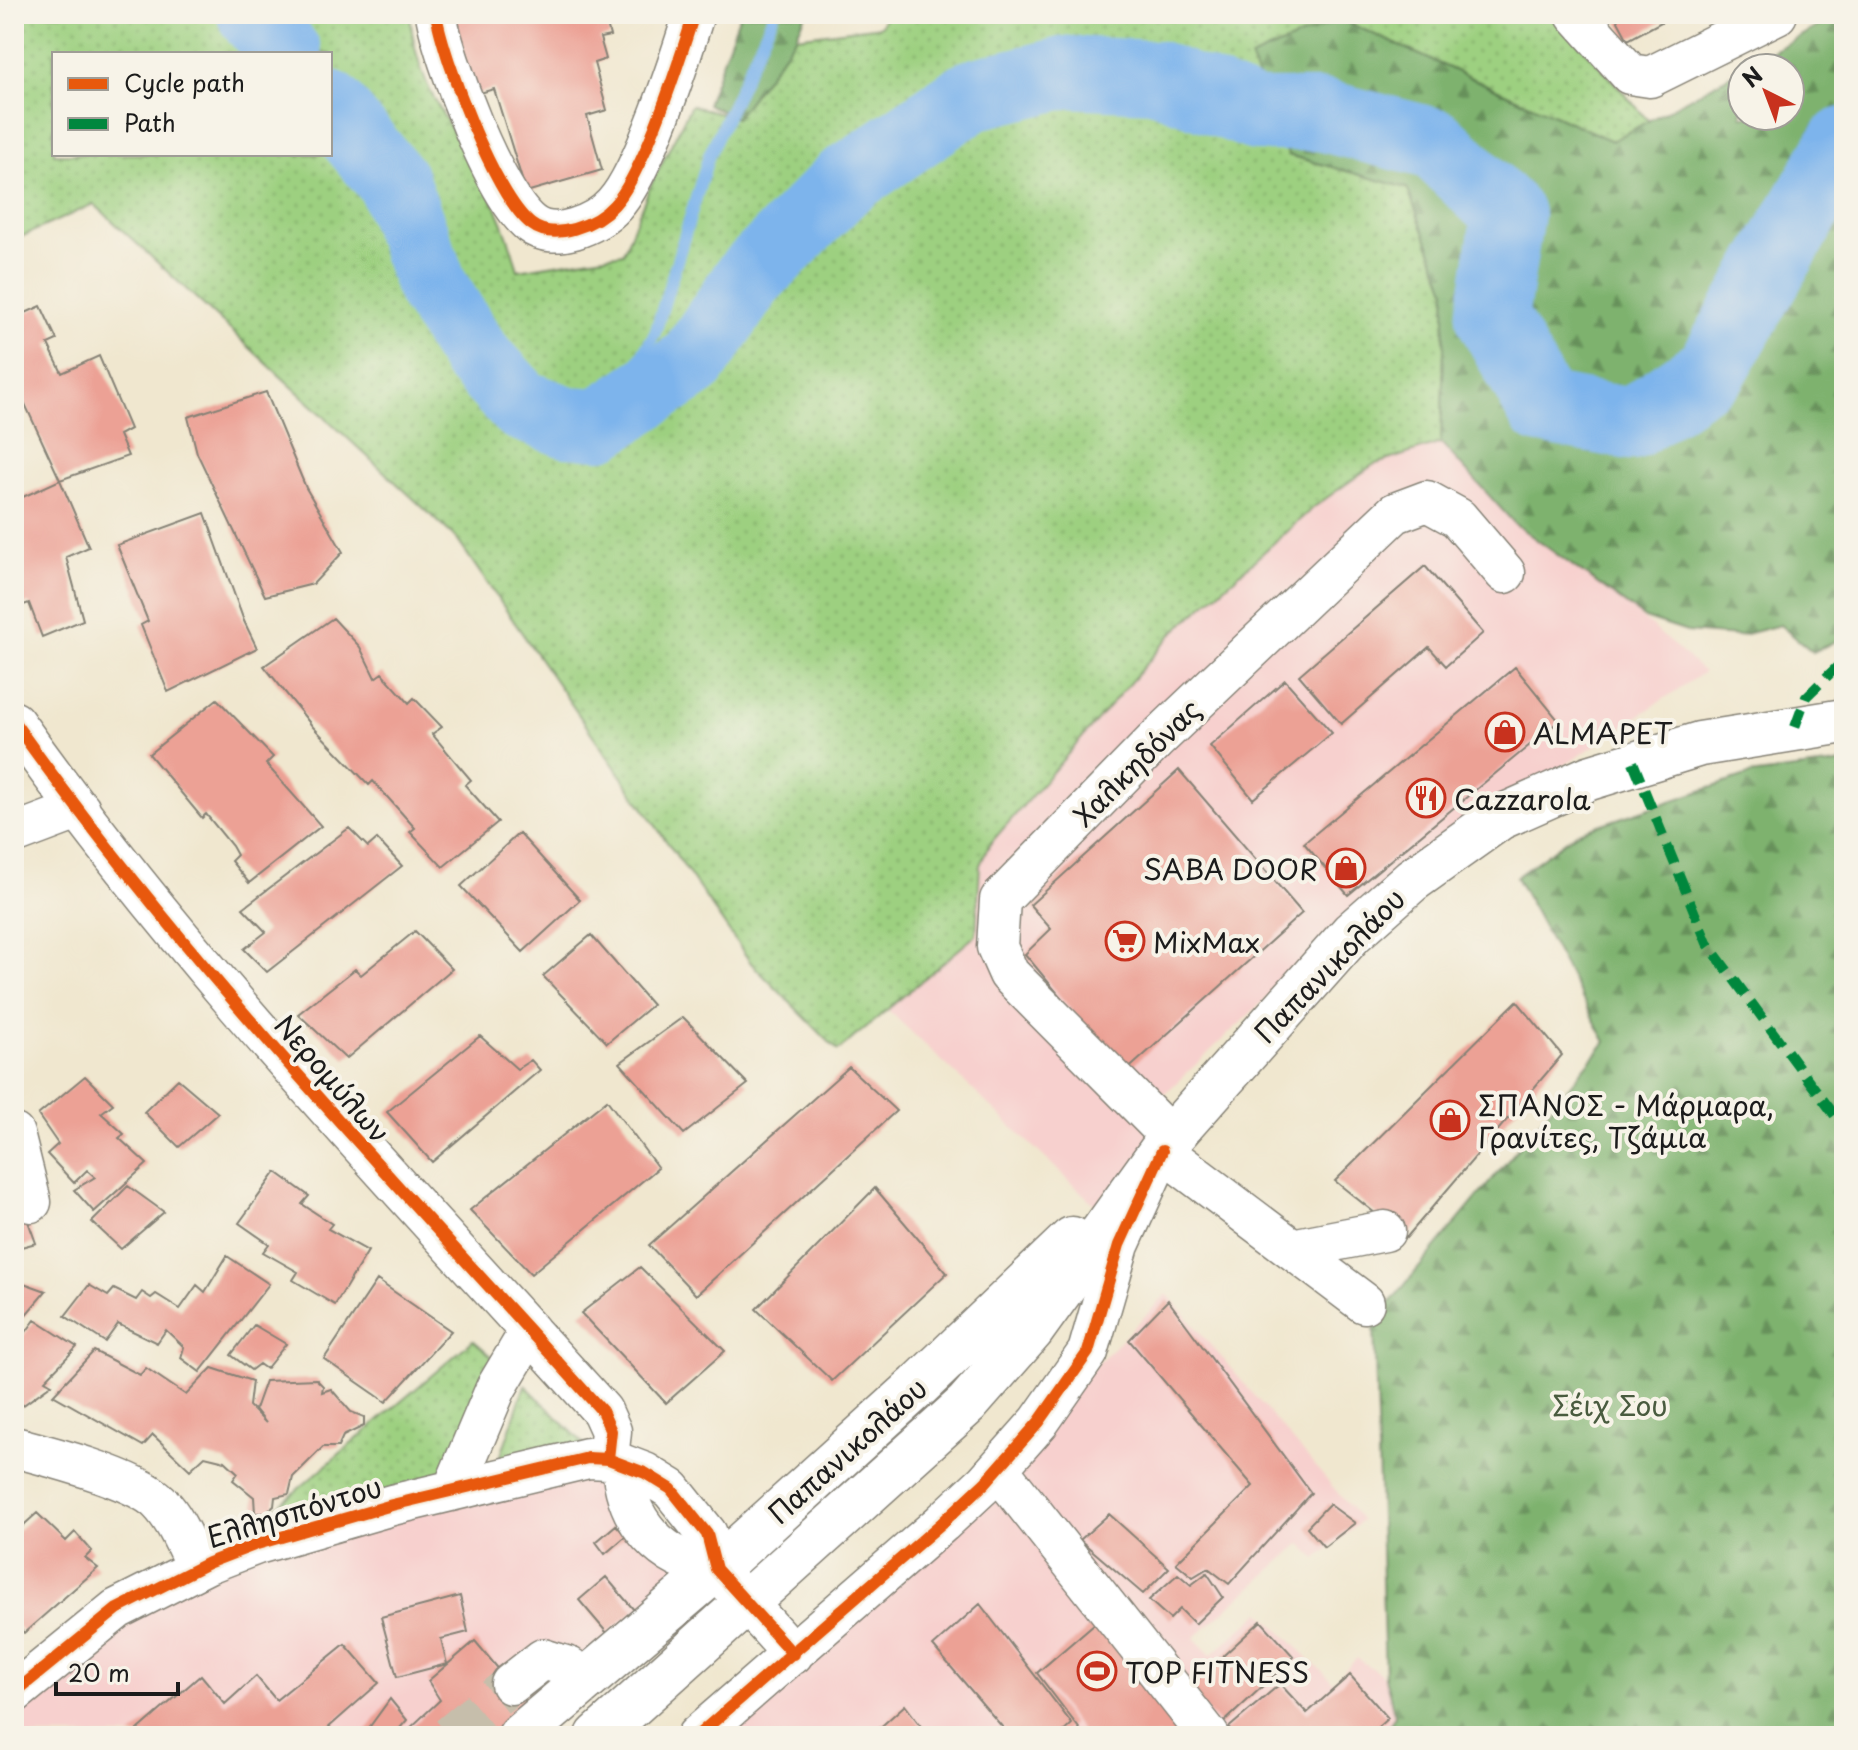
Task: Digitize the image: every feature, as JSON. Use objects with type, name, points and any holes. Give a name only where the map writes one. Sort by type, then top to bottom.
[{"type":"main road","name":"Παπανικολάου","points":[[520,1736],[716,1569],[1018,1293],[1167,1144],[1352,933],[1412,880],[1499,818],[1589,778],[1667,752],[1738,736],[1844,721]]},
{"type":"main road","name":"Παπανικολάου","points":[[598,1736],[902,1466],[987,1383],[1060,1292],[1167,1144]]},
{"type":"street","points":[[436,14],[462,102],[507,192],[530,224],[556,232],[591,221],[610,209],[623,193],[656,118],[694,14]]},
{"type":"street","points":[[1576,14],[1630,74],[1650,77],[1777,14]]},
{"type":"street","name":"Χαλκηδόνας","points":[[1364,1303],[1292,1249],[1167,1144],[1009,974],[997,947],[1000,900],[1155,741],[1395,513],[1427,501],[1458,518],[1505,573]]},
{"type":"street","name":"Νερομύλων","points":[[14,722],[80,809],[304,1083],[606,1416],[615,1463],[627,1500],[656,1540],[681,1562],[716,1569]]},
{"type":"street","points":[[14,834],[80,809]]},
{"type":"street","points":[[14,1134],[31,1202]]},
{"type":"street","points":[[697,1736],[998,1469],[1039,1422],[1088,1352],[1119,1245],[1167,1144]]},
{"type":"street","points":[[1292,1249],[1385,1231]]},
{"type":"street","points":[[453,1490],[496,1388],[530,1331]]},
{"type":"street","points":[[14,1447],[95,1472],[154,1498],[170,1516],[197,1567]]},
{"type":"street","name":"Ελλησπόντου","points":[[14,1693],[117,1609],[197,1567],[298,1531],[543,1466],[588,1458],[615,1463]]},
{"type":"street","points":[[998,1469],[1209,1736]]},
{"type":"street","points":[[716,1569],[793,1654]]},
{"type":"street","points":[[511,1684],[543,1659],[569,1667]]},
{"type":"shaded area","points":[[1441,443],[1704,672],[1485,819],[1335,934],[1143,1114],[1159,1136],[1096,1206],[888,1010],[976,935],[980,865],[989,845],[1173,633],[1314,507],[1373,465]]},
{"type":"shaded area","points":[[1167,1294],[1362,1521],[1316,1559],[1301,1543],[1194,1638],[1211,1655],[1261,1612],[1333,1682],[1357,1658],[1385,1677],[1395,1717],[1382,1736],[694,1736],[1075,1386]]},
{"type":"shaded area","points":[[593,1453],[711,1563],[511,1736],[14,1736],[14,1678],[180,1565]]},
{"type":"green space","points":[[14,14],[410,14],[412,35],[429,89],[491,196],[518,270],[623,253],[649,189],[691,105],[736,118],[796,37],[881,26],[885,14],[1553,14],[1649,121],[1612,141],[1340,19],[1288,155],[1407,187],[1446,289],[1441,443],[1373,465],[1314,507],[1173,633],[989,845],[980,865],[976,935],[838,1051],[751,963],[456,538],[94,204],[14,240]]},
{"type":"green space","points":[[740,14],[806,14],[796,37],[736,118],[707,104]]},
{"type":"green space","points":[[1844,14],[1844,645],[1840,639],[1813,652],[1780,625],[1738,636],[1687,632],[1645,618],[1515,524],[1441,443],[1446,289],[1407,188],[1288,155],[1250,58],[1340,19],[1612,141],[1726,78],[1726,132],[1806,132],[1806,52],[1772,52]]},
{"type":"green space","name":"Σέιχ Σου","points":[[1844,763],[1844,1736],[1382,1736],[1395,1716],[1385,1677],[1374,1322],[1606,1042],[1516,877],[1578,832],[1749,775]]},
{"type":"green space","points":[[473,1340],[502,1365],[447,1487],[255,1526]]},
{"type":"green space","points":[[525,1385],[593,1453],[497,1467]]},
{"type":"building","points":[[452,14],[604,14],[610,36],[600,38],[606,59],[594,63],[607,110],[587,116],[602,170],[526,192],[494,89],[473,95]]},
{"type":"building","points":[[1614,14],[1676,14],[1628,40]]},
{"type":"building","points":[[41,306],[57,340],[48,344],[62,373],[99,356],[130,429],[119,435],[128,456],[60,480],[20,393],[14,396],[14,318]]},
{"type":"building","points":[[266,392],[306,488],[343,552],[313,584],[265,596],[197,453],[188,417]]},
{"type":"building","points":[[60,480],[89,547],[66,557],[83,620],[42,637],[29,603],[18,607],[14,593],[14,501]]},
{"type":"building","points":[[205,513],[244,621],[257,648],[168,692],[141,625],[148,621],[117,545]]},
{"type":"building","points":[[1425,566],[1483,633],[1446,666],[1429,647],[1341,724],[1299,675]]},
{"type":"building","points":[[333,618],[360,647],[375,678],[382,673],[409,703],[414,698],[442,727],[432,734],[471,780],[465,785],[498,822],[443,867],[410,832],[415,828],[373,781],[369,785],[313,727],[264,666]]},
{"type":"building","points":[[1515,667],[1559,721],[1348,895],[1304,843]]},
{"type":"building","points":[[1285,680],[1332,733],[1253,799],[1210,746]]},
{"type":"building","points":[[217,699],[273,757],[266,764],[321,826],[249,883],[231,861],[237,855],[232,846],[206,814],[202,818],[149,754]]},
{"type":"building","name":"MixMax","points":[[1179,770],[1302,913],[1124,1073],[1025,954],[1051,929],[1030,905]]},
{"type":"building","points":[[349,828],[368,847],[377,839],[402,866],[267,972],[244,949],[266,932],[243,908]]},
{"type":"building","points":[[519,833],[580,900],[523,952],[461,886]]},
{"type":"building","points":[[415,931],[452,969],[346,1059],[298,1014],[355,969],[361,975]]},
{"type":"building","points":[[591,935],[652,1005],[607,1043],[543,976]]},
{"type":"building","points":[[1517,1001],[1562,1055],[1406,1238],[1335,1181]]},
{"type":"building","points":[[683,1017],[748,1084],[684,1134],[620,1063]]},
{"type":"building","points":[[480,1036],[517,1069],[531,1060],[540,1070],[432,1162],[387,1112]]},
{"type":"building","points":[[849,1067],[896,1111],[696,1295],[649,1245]]},
{"type":"building","points":[[85,1076],[113,1104],[101,1113],[124,1134],[119,1138],[147,1164],[94,1212],[74,1190],[95,1177],[87,1170],[74,1183],[47,1154],[58,1144],[38,1115]]},
{"type":"building","points":[[178,1079],[218,1113],[179,1147],[144,1112]]},
{"type":"building","points":[[607,1100],[658,1168],[531,1274],[470,1210]]},
{"type":"building","points":[[276,1172],[309,1196],[302,1204],[332,1224],[328,1229],[368,1251],[335,1305],[293,1280],[298,1272],[263,1252],[269,1244],[239,1223]]},
{"type":"building","points":[[128,1186],[164,1212],[121,1249],[92,1222]]},
{"type":"building","points":[[875,1188],[947,1273],[832,1381],[756,1309]]},
{"type":"building","points":[[14,1211],[26,1216],[36,1243],[14,1249]]},
{"type":"building","points":[[227,1256],[269,1284],[200,1372],[181,1358],[184,1347],[166,1330],[157,1343],[118,1324],[105,1342],[65,1316],[89,1285],[108,1296],[114,1289],[136,1300],[142,1292],[151,1298],[156,1294],[180,1309],[197,1285],[205,1292]]},
{"type":"building","points":[[640,1267],[725,1351],[666,1403],[581,1313]]},
{"type":"building","points":[[377,1280],[451,1331],[386,1402],[324,1359]]},
{"type":"building","points":[[21,1282],[46,1291],[23,1318],[14,1314],[14,1289]]},
{"type":"building","points":[[1168,1300],[1311,1493],[1229,1584],[1208,1568],[1193,1577],[1176,1563],[1253,1486],[1129,1340]]},
{"type":"building","points":[[35,1320],[77,1347],[45,1380],[52,1384],[14,1412],[14,1348]]},
{"type":"building","points":[[254,1325],[286,1344],[266,1369],[259,1364],[251,1370],[231,1355]]},
{"type":"building","points":[[94,1351],[140,1375],[146,1368],[186,1395],[212,1368],[252,1381],[249,1406],[266,1423],[255,1409],[265,1381],[316,1379],[323,1386],[322,1392],[331,1389],[351,1412],[364,1417],[364,1426],[343,1436],[338,1447],[323,1447],[293,1477],[289,1494],[275,1497],[274,1506],[266,1513],[255,1513],[254,1497],[233,1480],[238,1473],[225,1461],[205,1456],[190,1470],[153,1435],[143,1446],[53,1395]]},
{"type":"building","points":[[1329,1504],[1355,1523],[1324,1547],[1307,1527]]},
{"type":"building","points":[[37,1513],[66,1541],[75,1532],[92,1551],[85,1558],[98,1568],[24,1633],[14,1623],[14,1528],[17,1531]]},
{"type":"building","points":[[1109,1514],[1169,1568],[1143,1594],[1080,1540]]},
{"type":"building","points":[[616,1525],[626,1536],[605,1554],[596,1542]]},
{"type":"building","points":[[1207,1573],[1223,1597],[1195,1624],[1180,1609],[1170,1619],[1149,1600],[1178,1574],[1191,1585]]},
{"type":"building","points":[[606,1577],[634,1610],[607,1633],[579,1600]]},
{"type":"building","points":[[460,1596],[468,1632],[441,1639],[447,1664],[397,1677],[381,1617]]},
{"type":"building","points":[[980,1604],[1072,1724],[1059,1736],[1010,1736],[933,1646]]},
{"type":"building","points":[[1109,1611],[1202,1736],[1085,1736],[1037,1673]]},
{"type":"building","points":[[1261,1621],[1294,1657],[1221,1725],[1186,1690]]},
{"type":"building","points":[[475,1641],[538,1716],[514,1736],[413,1736],[408,1730],[440,1700],[428,1681]]},
{"type":"building","points":[[345,1644],[379,1683],[319,1736],[131,1736],[201,1675],[225,1704],[256,1676],[276,1700]]},
{"type":"building","points":[[1350,1675],[1388,1718],[1368,1736],[1219,1736],[1280,1684],[1307,1713]]},
{"type":"building","points":[[390,1699],[407,1720],[400,1728],[408,1736],[363,1736]]},
{"type":"building","points":[[905,1705],[923,1729],[915,1736],[877,1736],[874,1733]]},
{"type":"waterway","points":[[253,14],[284,52]]},
{"type":"waterway","points":[[600,424],[655,333],[709,155],[774,14]]},
{"type":"waterway","points":[[332,108],[393,182],[432,287],[475,355],[521,405],[567,422],[600,424],[692,363],[749,278],[844,182],[972,95],[1067,72],[1155,76],[1256,115],[1321,115],[1435,144],[1508,214],[1492,317],[1542,408],[1631,424],[1712,369],[1844,143]]},
{"type":"tunnel","points":[[449,1736],[511,1684]]},
{"type":"marked path","points":[[1795,727],[1806,697],[1844,660]]},
{"type":"marked path","points":[[1633,762],[1707,943],[1844,1128]]},
{"type":"cycle path","points":[[436,14],[460,93],[502,186],[531,224],[551,231],[574,229],[597,219],[614,205],[625,190],[660,115],[694,14]]},
{"type":"cycle path","points":[[14,722],[81,813],[224,989],[373,1159],[602,1411],[611,1431],[608,1459]]},
{"type":"cycle path","points":[[697,1736],[942,1523],[985,1483],[1039,1422],[1088,1352],[1119,1245],[1162,1151]]},
{"type":"cycle path","points":[[14,1693],[117,1609],[208,1563],[257,1544],[392,1505],[588,1458],[608,1459],[645,1473],[671,1489],[707,1534],[716,1569],[793,1654]]},
{"type":"place","name":"ALMAPET","points":[[1505,732]]},
{"type":"place","name":"Cazzarola","points":[[1426,798]]},
{"type":"place","name":"SABA DOOR","points":[[1346,868]]},
{"type":"place","name":"MixMax","points":[[1125,941]]},
{"type":"place","name":"ΣΠΑΝΟΣ - Μάρμαρα, Γρανίτες, Τζάμια","points":[[1450,1120]]},
{"type":"place","name":"TOP FITNESS","points":[[1097,1671]]}]
